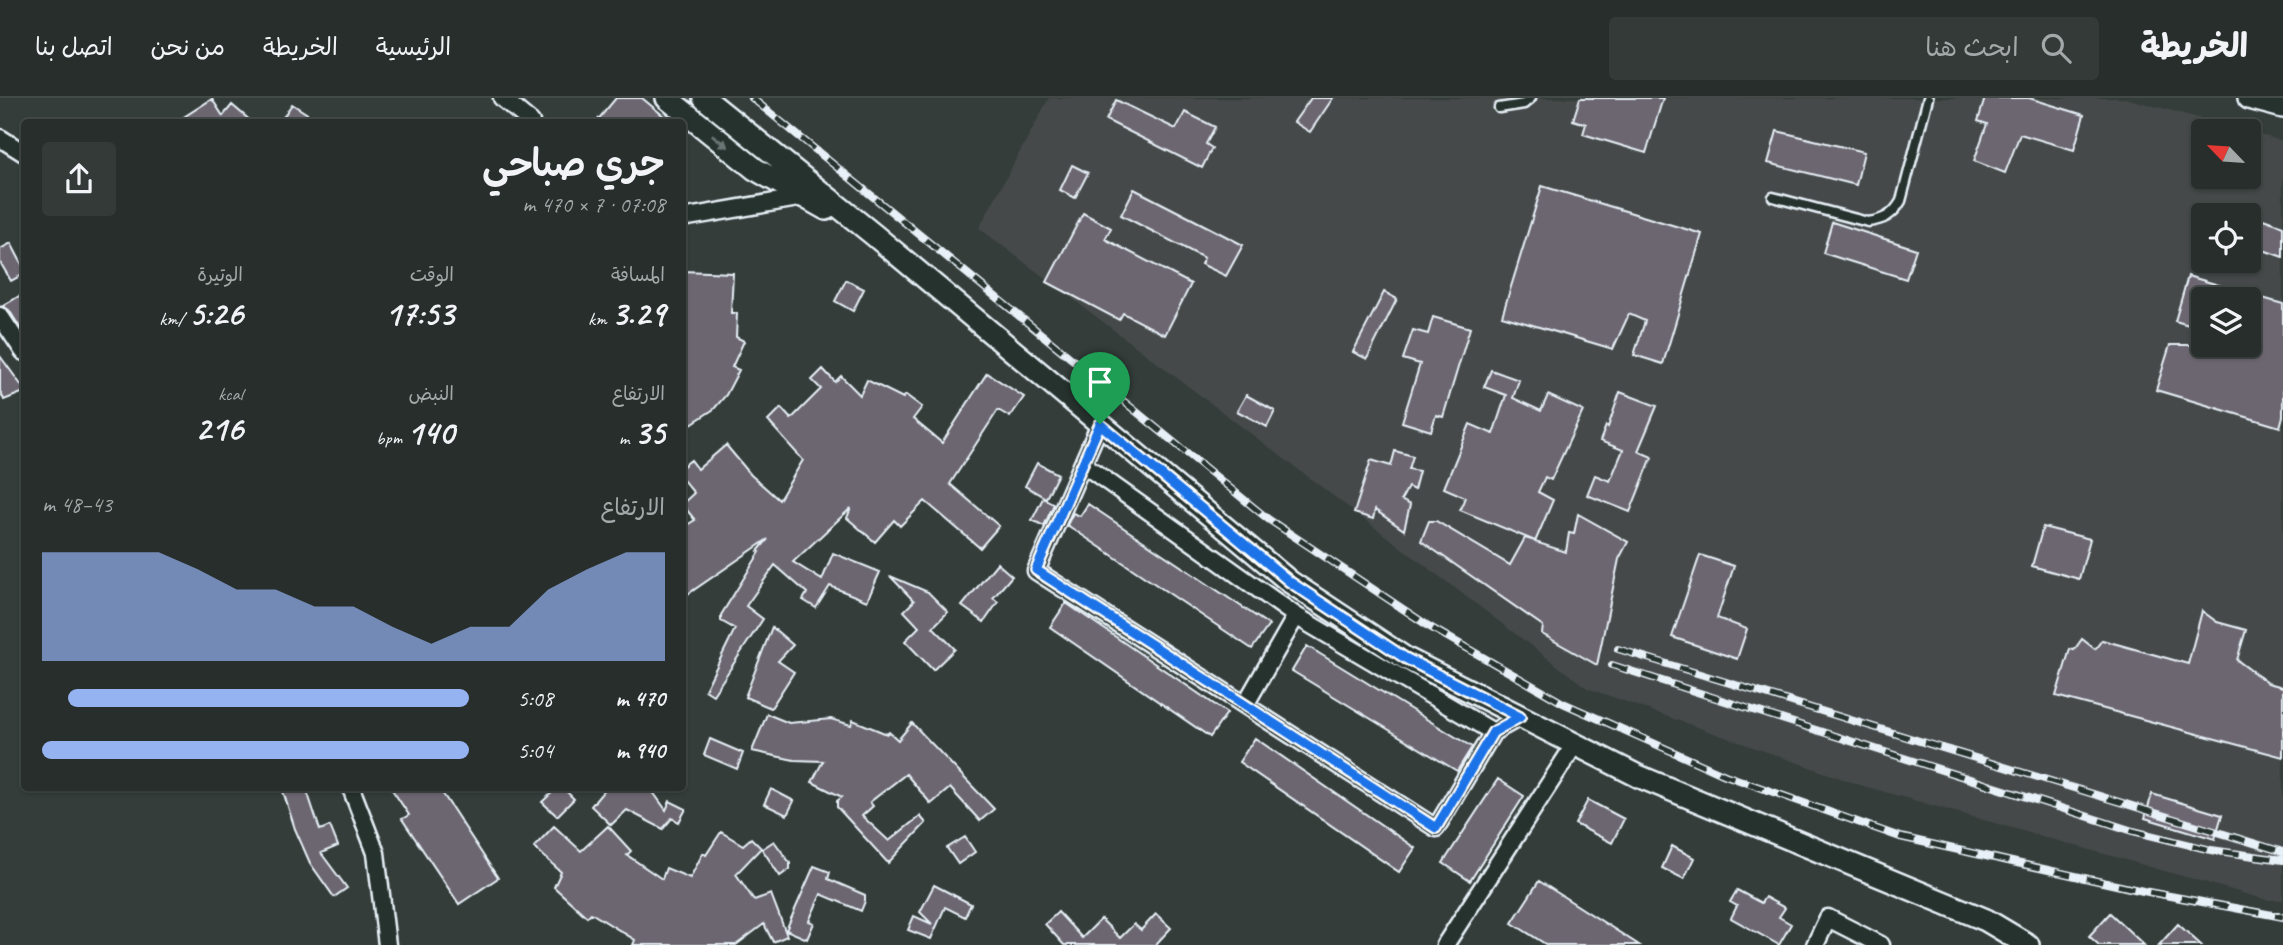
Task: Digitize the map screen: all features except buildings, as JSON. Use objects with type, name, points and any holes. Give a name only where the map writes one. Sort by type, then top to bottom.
[{"type":"street","points":[[502,98],[527,119]]},
{"type":"street","points":[[667,98],[755,169],[874,235]]},
{"type":"street","points":[[704,98],[874,235],[1290,582],[1405,658],[1638,776],[1986,920],[2003,938],[2028,945]]},
{"type":"street","points":[[2249,98],[2283,107]]},
{"type":"street","points":[[0,138],[21,151]]},
{"type":"street","points":[[686,217],[804,197]]},
{"type":"street","points":[[0,316],[21,348]]},
{"type":"street","points":[[1100,424],[1036,570],[1436,828],[1493,732],[1520,717]]},
{"type":"street","points":[[1083,464],[1296,616],[1493,732]]},
{"type":"street","points":[[1245,705],[1296,616]]},
{"type":"street","points":[[1446,945],[1575,744]]},
{"type":"street","points":[[352,791],[376,853],[387,945]]},
{"type":"street","points":[[1815,945],[1828,918],[1881,945]]},
{"type":"lane","points":[[1499,108],[1524,104],[1531,98]]},
{"type":"lane","points":[[1773,197],[1868,222],[1882,220],[1895,211],[1901,201],[1928,98]]},
{"type":"shaded area","points":[[1049,98],[2125,98],[2202,119],[2191,119],[2191,189],[2261,189],[2261,135],[2283,141],[2283,900],[2267,900],[1860,785],[1587,688],[979,228]]},
{"type":"railway","points":[[752,98],[1268,519],[1430,627],[1563,703],[1725,775],[1900,837],[2143,891],[2283,917]]},
{"type":"railway","points":[[1618,649],[2283,852]]},
{"type":"railway","points":[[1612,665],[2133,831],[2211,850],[2283,860]]},
{"type":"route","points":[[1100,424],[1290,582],[1405,658],[1520,717],[1493,732],[1436,828],[1036,570],[1100,424]]}]
